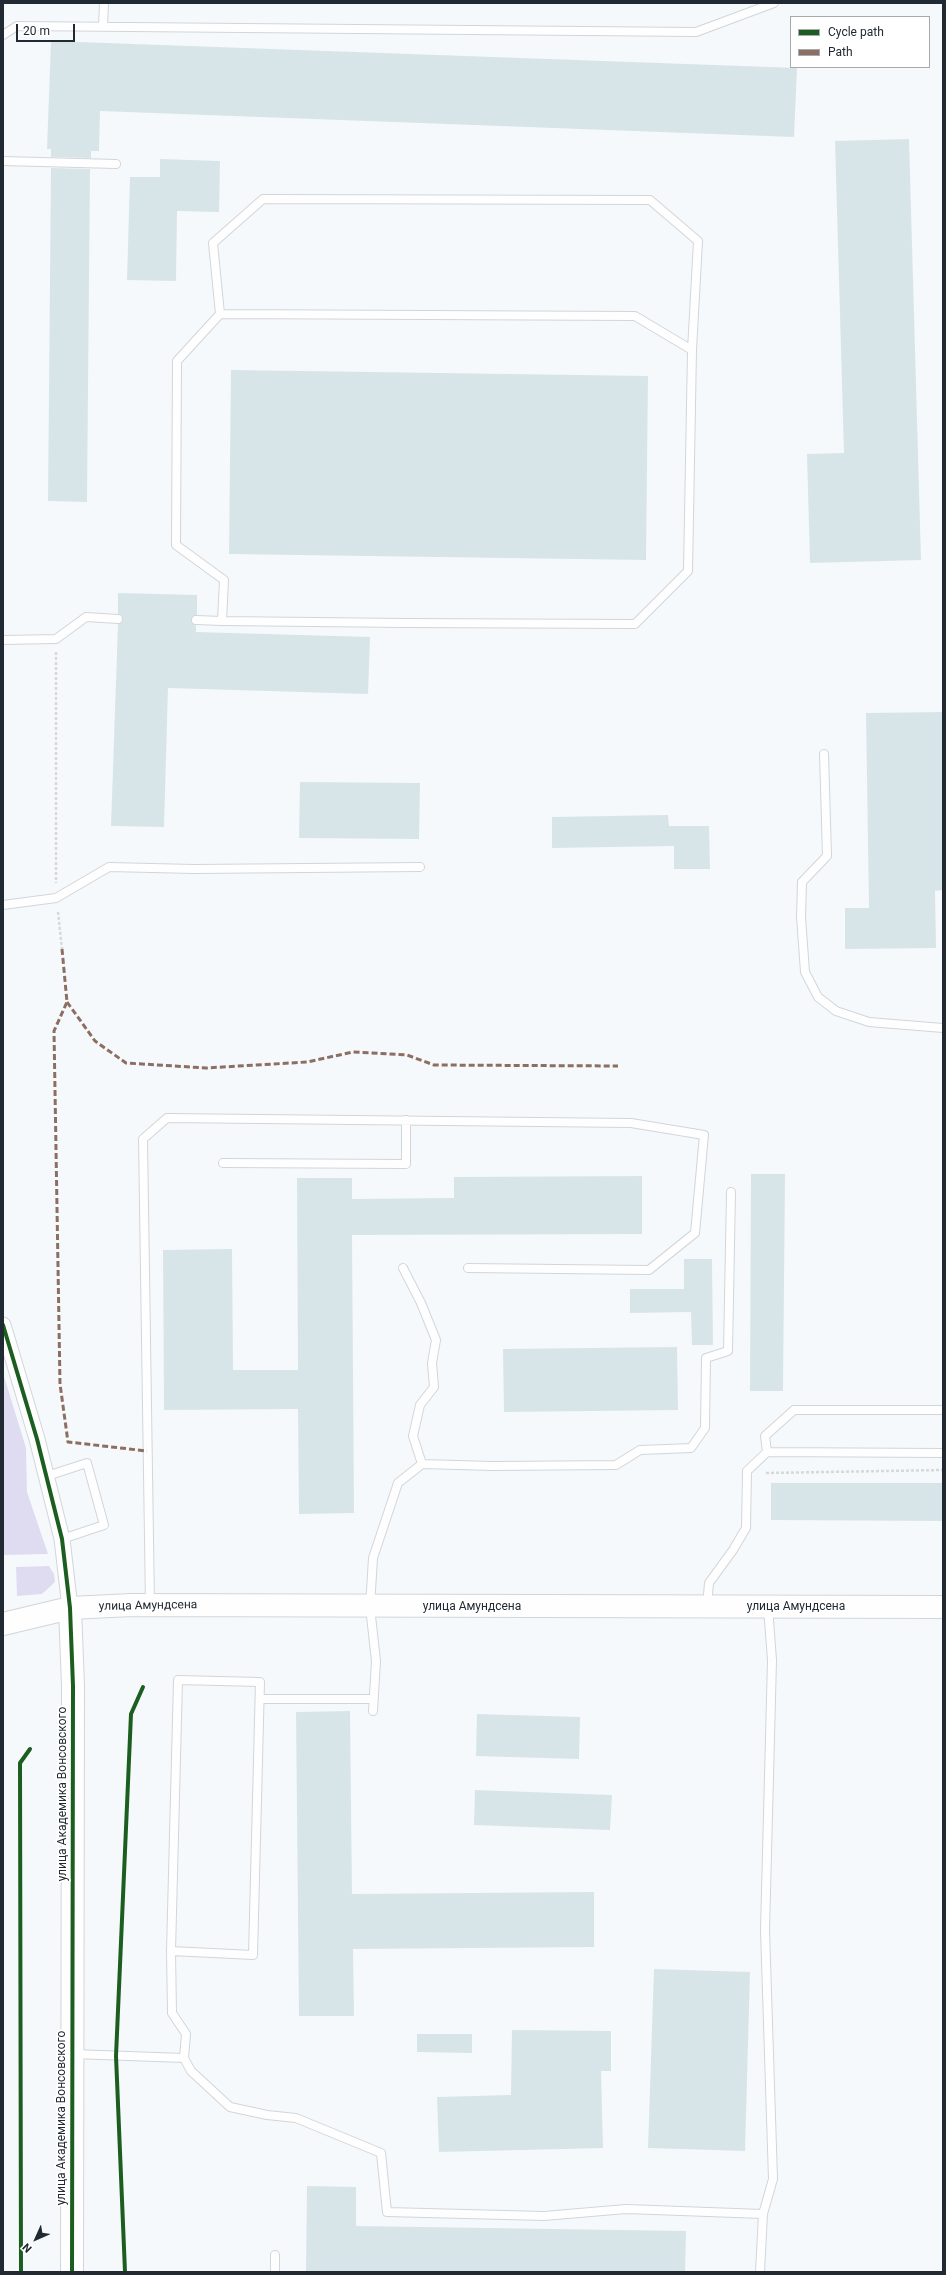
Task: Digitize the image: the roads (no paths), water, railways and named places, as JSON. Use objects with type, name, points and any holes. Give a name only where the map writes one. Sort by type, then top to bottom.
[{"type":"main road","name":"улица Амундсена","points":[[3,1624],[70,1608],[150,1605],[370,1607],[943,1607]]},
{"type":"main road","name":"улица Академика Вонсовского","points":[[70,1608],[73,1686],[72,2272]]},
{"type":"street","name":"улица Академика Вонсовского","points":[[3,1325],[47,1476],[62,1539],[70,1608]]},
{"type":"lane","points":[[103,26],[104,3]]},
{"type":"lane","points":[[3,36],[17,26],[52,28],[103,26],[696,32],[774,3]]},
{"type":"lane","points":[[3,161],[116,164]]},
{"type":"lane","points":[[196,620],[635,624],[688,571],[692,350],[698,241],[650,200],[263,199],[213,244],[220,314]]},
{"type":"lane","points":[[222,620],[224,580],[176,545],[177,361],[220,314],[635,316],[692,350]]},
{"type":"lane","points":[[3,640],[56,639],[86,617],[118,619]]},
{"type":"lane","points":[[824,754],[827,856],[802,882],[801,917],[805,972],[818,997],[836,1011],[869,1022],[943,1028]]},
{"type":"lane","points":[[3,906],[56,898],[109,867],[194,869],[420,866]]},
{"type":"lane","points":[[150,1605],[143,1140],[167,1118],[631,1123],[704,1135],[695,1233],[649,1270],[468,1268]]},
{"type":"lane","points":[[223,1163],[406,1164],[406,1120]]},
{"type":"lane","points":[[373,1711],[376,1661],[370,1607],[374,1558],[398,1483],[422,1464],[493,1466],[616,1465],[640,1450],[691,1448],[705,1428],[706,1358],[728,1351],[731,1192]]},
{"type":"lane","points":[[403,1268],[421,1303],[436,1340],[432,1363],[434,1387],[420,1405],[413,1436],[422,1464]]},
{"type":"lane","points":[[768,1452],[765,1436],[794,1410],[943,1410]]},
{"type":"lane","points":[[707,1607],[709,1583],[734,1550],[746,1528],[747,1470],[768,1452],[943,1452]]},
{"type":"lane","points":[[47,1476],[88,1463],[104,1525],[62,1539]]},
{"type":"lane","points":[[760,2272],[763,2214],[773,2179],[765,1930],[772,1660],[768,1607]]},
{"type":"lane","points":[[171,1951],[253,1955],[260,1682],[178,1680],[171,1951],[172,2013],[186,2034],[184,2058],[191,2071],[230,2107],[267,2115],[296,2118],[381,2153],[387,2212],[544,2216],[626,2210],[763,2214]]},
{"type":"lane","points":[[260,1698],[373,1699]]},
{"type":"lane","points":[[73,2054],[184,2058]]},
{"type":"lane","points":[[275,2255],[276,2272]]}]
